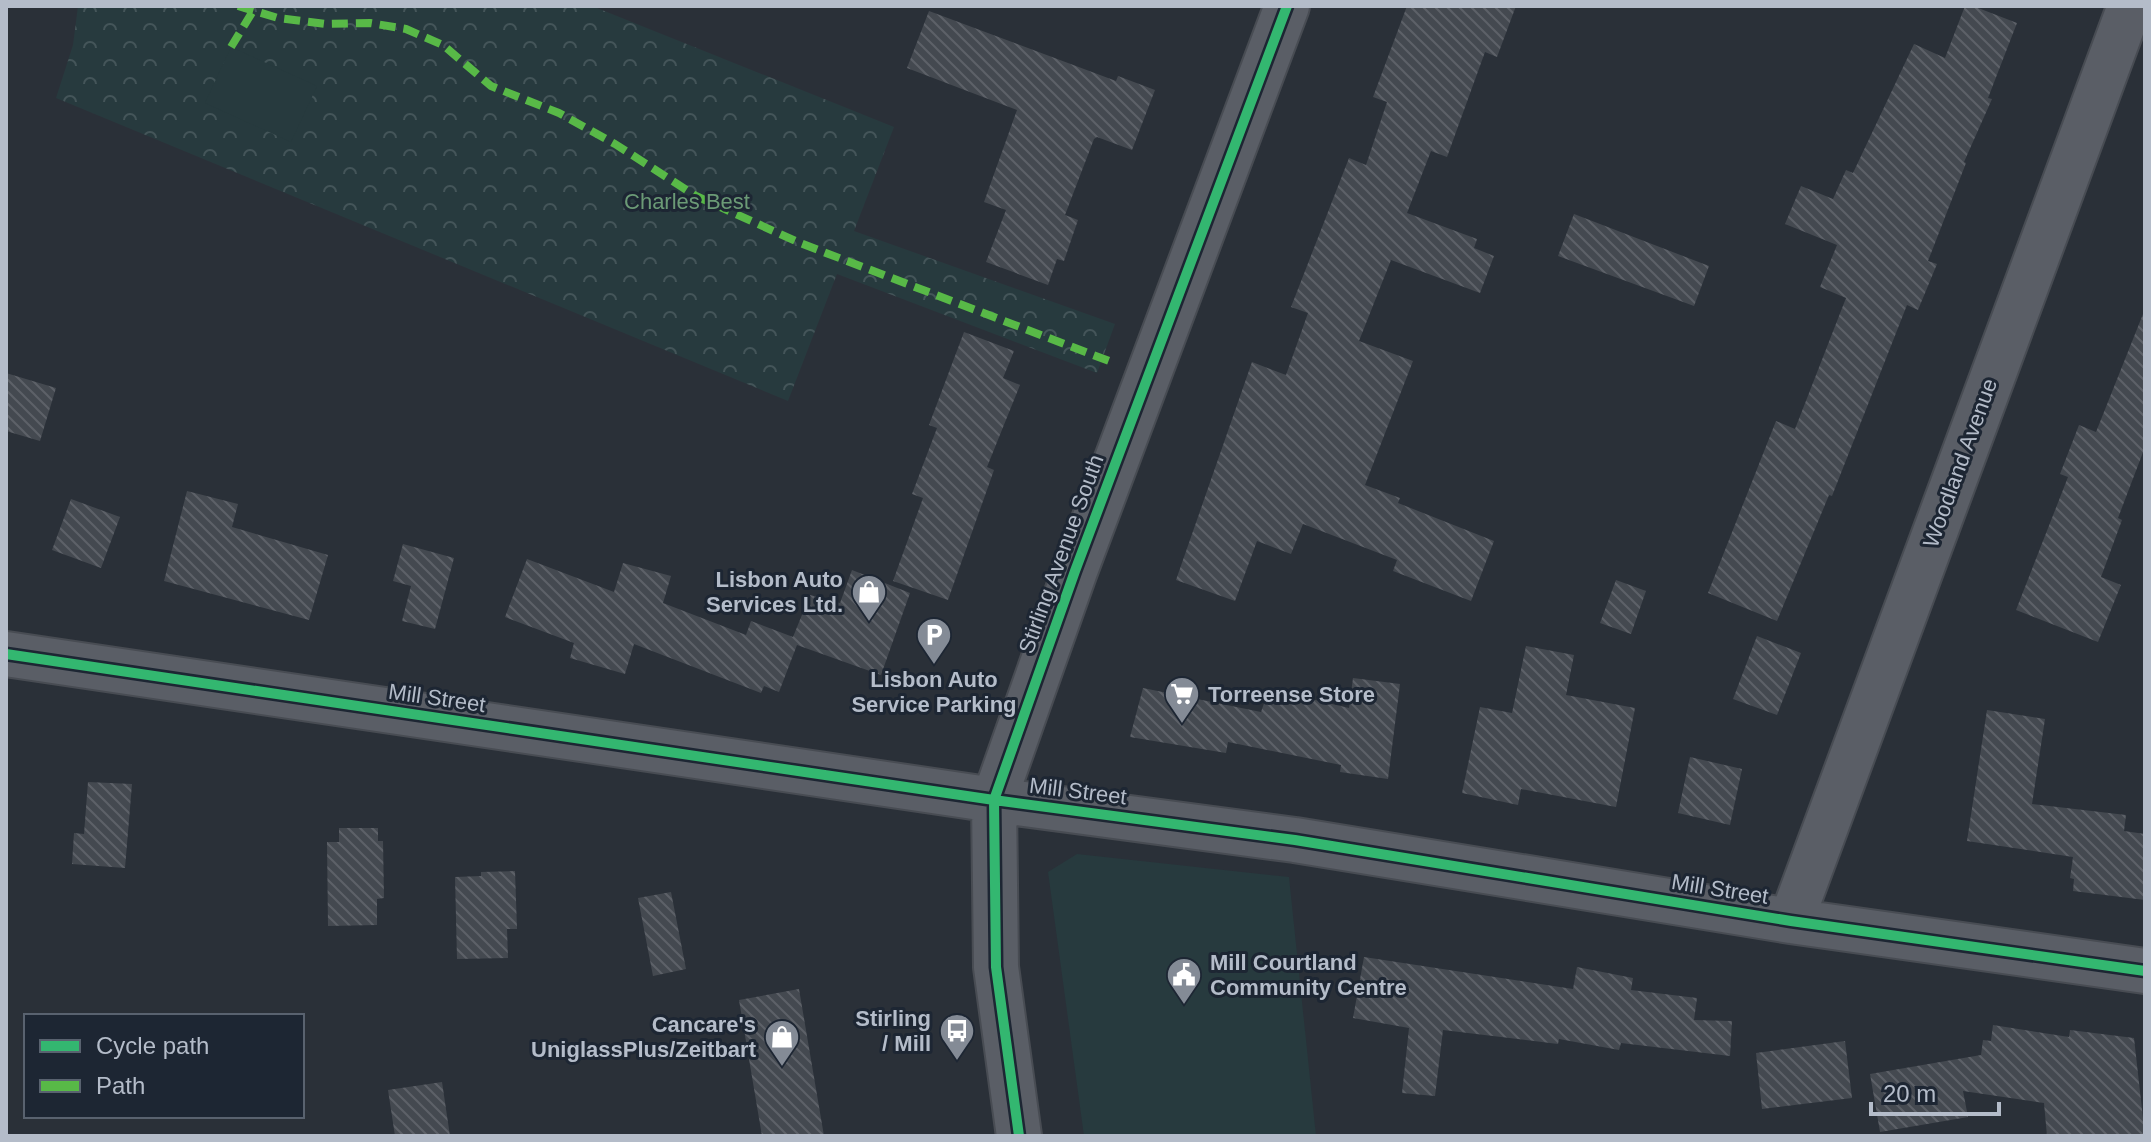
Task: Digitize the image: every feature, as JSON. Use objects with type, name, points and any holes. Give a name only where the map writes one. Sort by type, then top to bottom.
[{"type":"street","name":"Stirling Avenue South","points":[[1019,1136],[996,967],[994,800],[1075,571],[1287,6]]},
{"type":"street","name":"Woodland Avenue","points":[[1791,921],[2130,6]]},
{"type":"street","name":"Mill Street","points":[[6,654],[994,800],[1295,840],[1791,921],[2145,971]]},
{"type":"green space","name":"Charles Best","points":[[78,6],[592,6],[894,127],[854,231],[1115,324],[1097,373],[837,274],[788,401],[56,98],[73,45]]},
{"type":"green space","points":[[231,47],[317,86],[291,142],[205,103]]},
{"type":"green space","name":"Mill Courtland Community Centre","points":[[1077,854],[1289,877],[1316,1136],[1084,1136],[1048,872]]},
{"type":"building","points":[[1407,6],[1516,6],[1497,57],[1485,52],[1447,157],[1431,151],[1407,213],[1477,239],[1474,248],[1494,256],[1480,293],[1391,260],[1359,341],[1413,361],[1365,485],[1400,498],[1398,503],[1494,541],[1471,601],[1393,571],[1397,560],[1303,524],[1291,554],[1257,541],[1235,601],[1176,580],[1252,362],[1286,375],[1308,313],[1291,307],[1349,158],[1366,165],[1387,102],[1373,97]]},
{"type":"building","points":[[1965,6],[1973,6],[2017,23],[1988,98],[1992,99],[1964,162],[1928,261],[1937,264],[1918,310],[1907,305],[1832,496],[1829,495],[1777,621],[1708,593],[1776,421],[1795,429],[1846,298],[1820,287],[1837,245],[1785,224],[1801,186],[1833,199],[1846,170],[1853,173],[1914,44],[1945,58]]},
{"type":"building","points":[[929,11],[1116,81],[1118,76],[1155,90],[1132,150],[1097,137],[1094,139],[1065,215],[1078,220],[1064,261],[1057,259],[1048,285],[986,262],[1006,210],[984,202],[1017,110],[907,68]]},
{"type":"building","points":[[1574,214],[1709,266],[1694,306],[1558,256]]},
{"type":"building","points":[[2143,314],[2145,447],[2118,518],[2122,520],[2101,577],[2121,585],[2098,642],[2016,610],[2068,477],[2060,474],[2079,425],[2096,432]]},
{"type":"building","points":[[964,332],[1014,351],[1003,378],[1020,385],[987,467],[994,470],[948,600],[893,581],[923,498],[912,494],[937,428],[929,425]]},
{"type":"building","points":[[6,373],[56,388],[40,441],[6,431]]},
{"type":"building","points":[[187,491],[238,504],[232,527],[328,555],[309,620],[164,581]]},
{"type":"building","points":[[71,499],[120,517],[101,568],[52,550]]},
{"type":"building","points":[[403,544],[454,558],[435,629],[402,621],[411,586],[393,581]]},
{"type":"building","points":[[527,559],[614,592],[623,563],[671,576],[663,603],[746,635],[751,621],[793,637],[810,595],[840,603],[852,570],[910,593],[881,675],[797,645],[779,692],[764,686],[761,693],[634,644],[625,674],[570,658],[574,643],[505,617]]},
{"type":"building","points":[[1616,580],[1646,591],[1631,634],[1600,623]]},
{"type":"building","points":[[1757,636],[1801,653],[1777,715],[1733,699]]},
{"type":"building","points":[[1526,646],[1574,655],[1566,695],[1635,708],[1616,807],[1521,789],[1518,805],[1462,793],[1480,707],[1512,713]]},
{"type":"building","points":[[1353,678],[1400,684],[1388,779],[1340,772],[1341,765],[1228,742],[1226,753],[1130,737],[1143,688],[1261,712],[1269,689],[1349,708]]},
{"type":"building","points":[[1987,710],[2045,719],[2032,804],[2126,815],[2124,831],[2145,834],[2145,900],[2073,891],[2074,879],[2070,878],[2073,857],[1967,841]]},
{"type":"building","points":[[1690,757],[1742,769],[1730,825],[1678,813]]},
{"type":"building","points":[[88,782],[132,784],[125,868],[72,864],[74,833],[84,834]]},
{"type":"building","points":[[339,828],[378,828],[378,841],[383,841],[384,898],[377,899],[377,925],[328,926],[327,842],[339,842]]},
{"type":"building","points":[[515,871],[517,929],[507,929],[508,958],[457,959],[455,877]]},
{"type":"building","points":[[671,892],[686,969],[653,976],[638,898]]},
{"type":"building","points":[[1364,957],[1573,989],[1577,967],[1633,978],[1631,990],[1697,998],[1694,1020],[1732,1021],[1730,1056],[1621,1043],[1619,1050],[1559,1039],[1558,1044],[1443,1030],[1435,1096],[1402,1093],[1409,1028],[1353,1018]]},
{"type":"building","name":"Cancare's UniglassPlus/Zeitbart","points":[[799,989],[824,1136],[762,1136],[739,1000]]},
{"type":"building","points":[[1993,1025],[2069,1037],[2070,1030],[2134,1038],[2145,1136],[2047,1136],[2044,1103],[1963,1091],[1968,1117],[1880,1132],[1870,1074],[1981,1055],[1983,1040],[1991,1041]]},
{"type":"building","points":[[1845,1041],[1852,1098],[1762,1109],[1756,1053]]},
{"type":"building","points":[[442,1082],[450,1136],[395,1136],[388,1090]]},
{"type":"marked path","points":[[238,6],[278,18],[326,24],[370,23],[406,29],[443,45],[491,86],[559,113],[615,144],[696,196],[800,243],[1109,361]]},
{"type":"marked path","points":[[231,47],[253,11]]},
{"type":"cycle path","points":[[1019,1136],[996,967],[994,800],[1075,571],[1287,6]]},
{"type":"cycle path","points":[[6,654],[994,800],[1295,840],[1791,921],[2145,971]]},
{"type":"place","name":"Lisbon Auto Services Ltd.","points":[[869,623]]},
{"type":"place","name":"Lisbon Auto Service Parking","points":[[934,666]]},
{"type":"place","name":"Torreense Store","points":[[1182,725]]},
{"type":"place","name":"Mill Courtland Community Centre","points":[[1184,1006]]},
{"type":"place","name":"Stirling / Mill","points":[[957,1062]]},
{"type":"place","name":"Cancare's UniglassPlus/Zeitbart","points":[[782,1068]]}]
